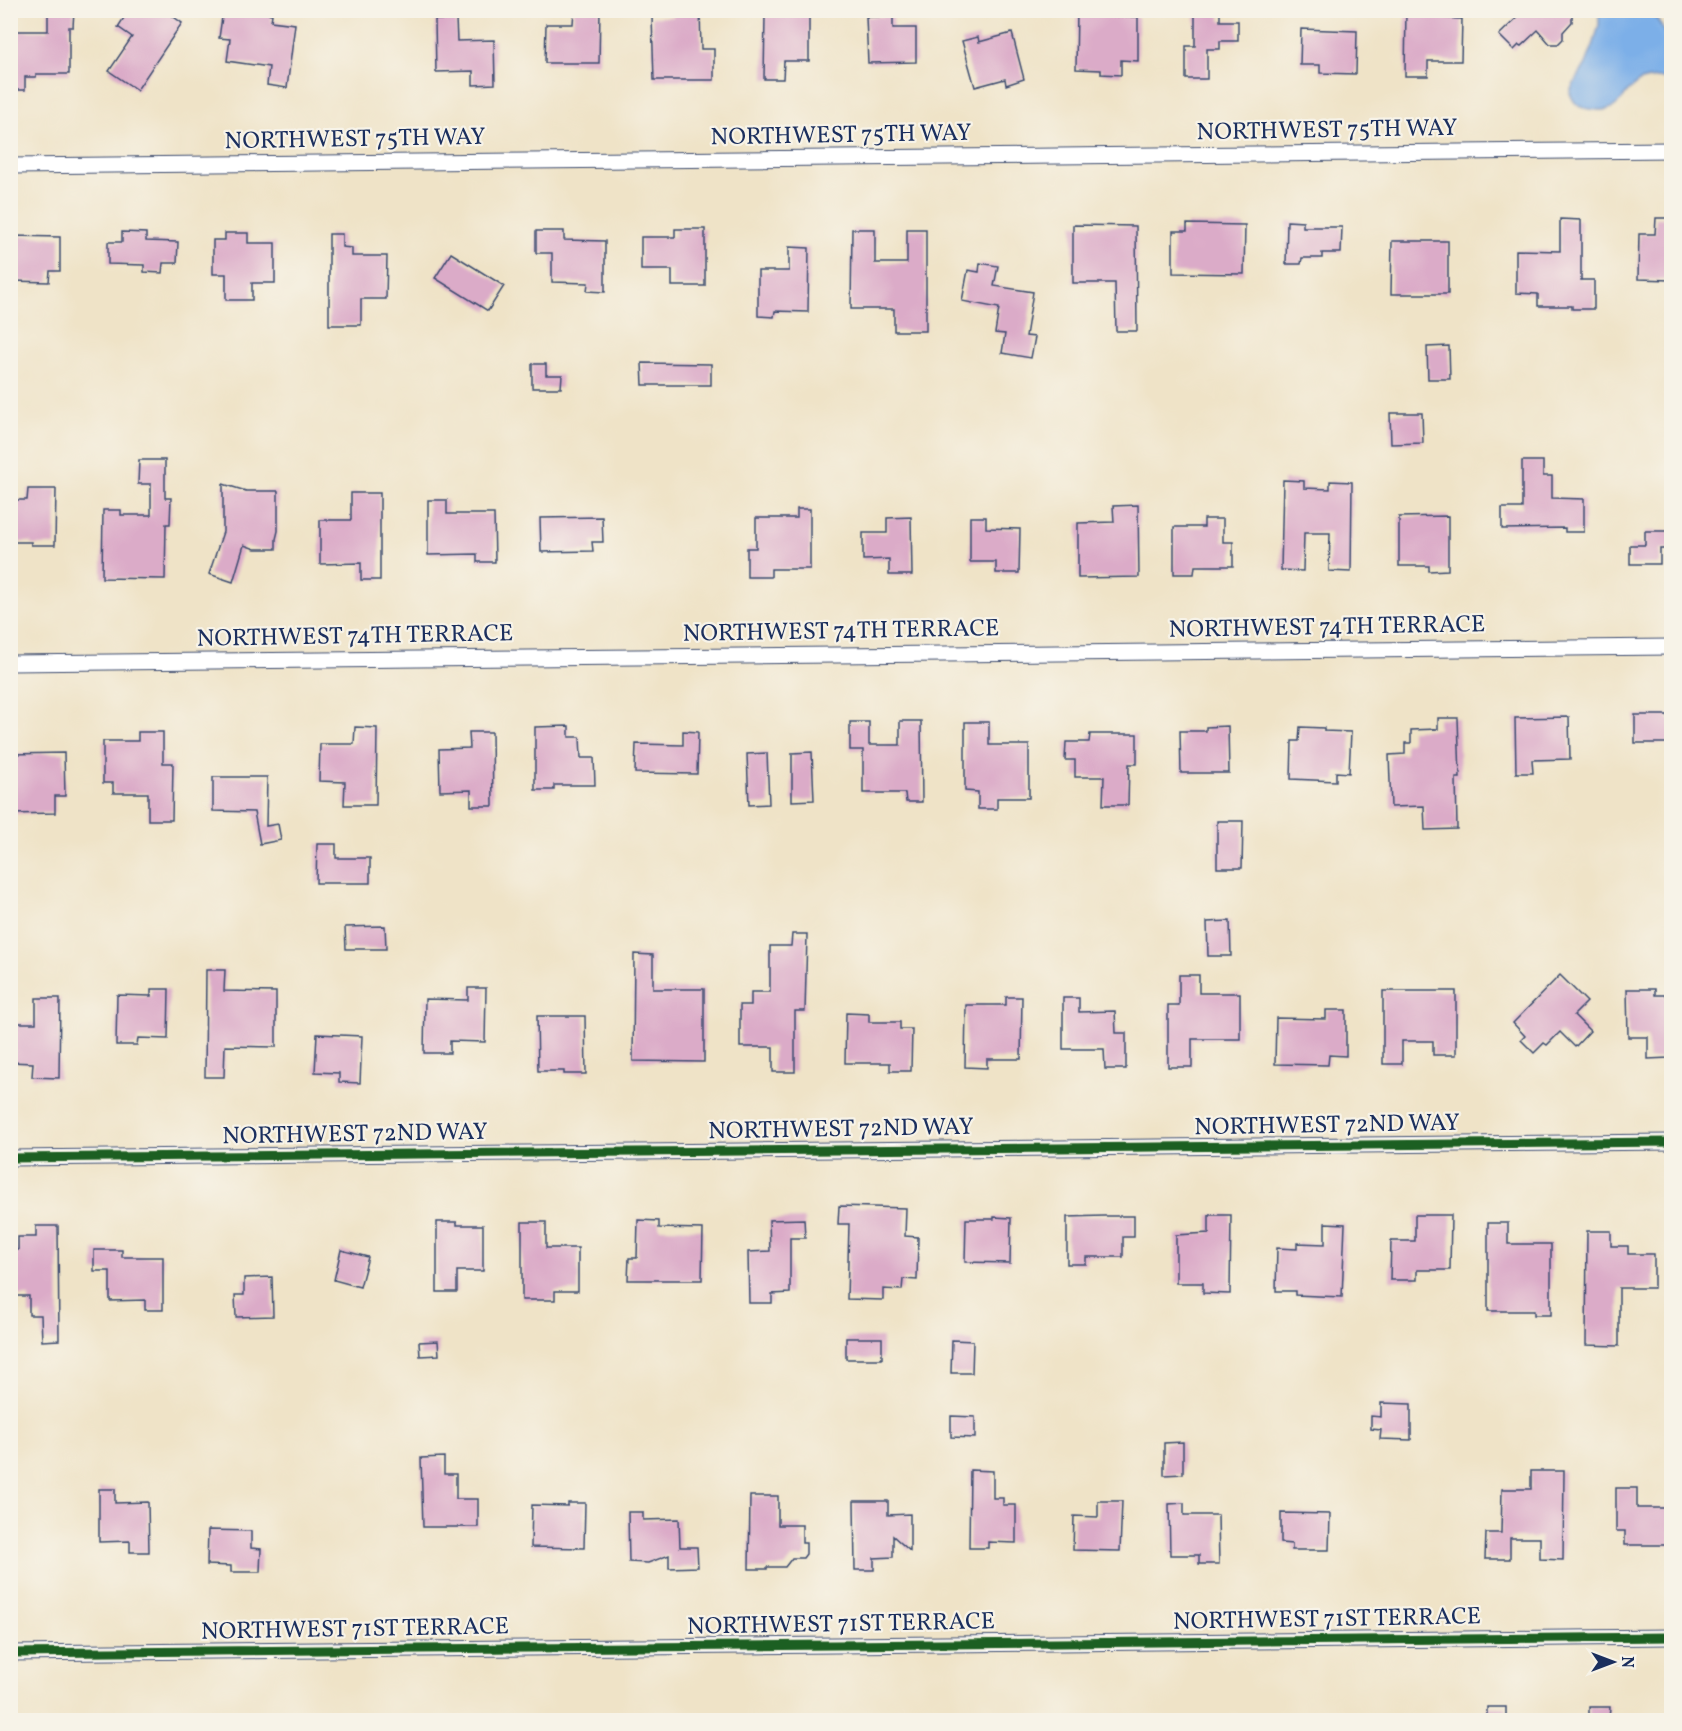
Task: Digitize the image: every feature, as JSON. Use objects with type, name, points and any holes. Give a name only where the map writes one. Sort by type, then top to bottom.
[{"type":"street","name":"NORTHWEST 75TH WAY","points":[[10,166],[1671,150]]},
{"type":"street","name":"NORTHWEST 74TH TERRACE","points":[[10,663],[1671,647]]},
{"type":"street","name":"NORTHWEST 72ND WAY","points":[[10,1158],[1671,1142]]},
{"type":"street","name":"NORTHWEST 71ST TERRACE","points":[[10,1653],[1671,1637]]},
{"type":"water","points":[[1599,10],[1652,11],[1666,34],[1671,37],[1671,78],[1643,80],[1632,87],[1614,107],[1600,110],[1579,106],[1570,93],[1586,64],[1594,43],[1599,25]]},
{"type":"building","points":[[48,10],[74,10],[73,27],[69,27],[69,74],[36,74],[36,77],[25,77],[25,90],[10,90],[10,31],[48,31]]},
{"type":"building","points":[[129,10],[164,10],[182,23],[137,90],[109,71],[132,37],[118,27]]},
{"type":"building","points":[[223,10],[249,10],[272,14],[271,21],[295,24],[287,88],[267,85],[269,67],[227,61],[230,39],[219,38]]},
{"type":"building","points":[[574,10],[600,10],[599,63],[545,63],[546,24],[573,24]]},
{"type":"building","points":[[673,10],[700,10],[701,49],[714,49],[714,80],[654,80],[652,17],[673,17]]},
{"type":"building","points":[[795,10],[809,10],[809,61],[784,61],[783,79],[764,79],[765,15],[795,16]]},
{"type":"building","points":[[1077,10],[1101,10],[1101,16],[1138,17],[1138,61],[1121,60],[1121,75],[1101,74],[1101,70],[1076,69]]},
{"type":"building","points":[[1195,10],[1220,10],[1220,21],[1238,21],[1238,41],[1220,41],[1220,49],[1207,49],[1207,79],[1186,79],[1186,46],[1195,46]]},
{"type":"building","points":[[1406,10],[1439,10],[1439,18],[1462,19],[1461,61],[1428,61],[1428,76],[1405,76]]},
{"type":"building","points":[[1525,10],[1568,10],[1572,15],[1572,22],[1563,32],[1563,39],[1558,44],[1550,44],[1538,30],[1514,50],[1499,35]]},
{"type":"building","points":[[893,16],[893,28],[916,28],[916,62],[868,63],[866,17]]},
{"type":"building","points":[[456,19],[457,41],[494,40],[495,84],[473,85],[473,71],[436,72],[435,20]]},
{"type":"building","points":[[1301,29],[1357,31],[1356,74],[1320,73],[1320,65],[1300,65]]},
{"type":"building","points":[[1012,33],[1024,79],[1006,85],[1005,79],[975,87],[962,41],[978,37],[979,42]]},
{"type":"building","points":[[1656,218],[1671,218],[1671,280],[1638,279],[1639,234],[1655,234]]},
{"type":"building","points":[[1560,219],[1581,220],[1581,280],[1594,280],[1594,309],[1572,309],[1572,306],[1538,306],[1538,294],[1516,293],[1516,250],[1560,251]]},
{"type":"building","points":[[1287,221],[1303,222],[1303,227],[1342,227],[1341,253],[1322,253],[1322,258],[1302,258],[1301,264],[1286,264]]},
{"type":"building","points":[[1187,224],[1245,225],[1244,274],[1173,273],[1173,231],[1187,231]]},
{"type":"building","points":[[1073,225],[1136,226],[1137,331],[1116,331],[1115,283],[1073,283]]},
{"type":"building","points":[[675,229],[705,229],[705,286],[672,286],[672,270],[641,270],[641,237],[675,237]]},
{"type":"building","points":[[852,229],[875,229],[875,263],[907,263],[907,229],[926,229],[926,331],[894,331],[894,309],[851,309]]},
{"type":"building","points":[[536,231],[564,231],[564,240],[605,241],[605,292],[587,291],[588,283],[552,282],[552,253],[536,253]]},
{"type":"building","points":[[122,232],[146,233],[146,241],[178,242],[177,263],[163,263],[162,273],[144,272],[144,265],[108,264],[108,242],[122,242]]},
{"type":"building","points":[[225,233],[248,233],[248,243],[275,243],[275,283],[252,283],[252,300],[226,300],[226,274],[213,274],[213,240],[225,240]]},
{"type":"building","points":[[329,234],[342,234],[342,247],[352,248],[352,256],[387,256],[386,299],[361,299],[361,325],[329,325]]},
{"type":"building","points":[[12,236],[60,237],[60,271],[50,271],[49,282],[12,281]]},
{"type":"building","points":[[1392,241],[1448,241],[1448,294],[1391,294]]},
{"type":"building","points":[[789,247],[809,248],[808,312],[775,311],[774,317],[758,316],[758,271],[789,271]]},
{"type":"building","points":[[451,253],[504,286],[488,311],[435,278]]},
{"type":"building","points":[[980,263],[998,266],[994,286],[1033,292],[1026,336],[1035,337],[1031,358],[1002,353],[1005,334],[995,333],[999,308],[962,301],[968,270],[979,272]]},
{"type":"building","points":[[1449,346],[1450,379],[1428,379],[1427,347]]},
{"type":"building","points":[[642,363],[711,364],[711,385],[643,385]]},
{"type":"building","points":[[532,364],[546,364],[546,375],[562,375],[561,388],[532,388]]},
{"type":"building","points":[[1390,413],[1422,413],[1423,443],[1391,444]]},
{"type":"building","points":[[139,460],[165,460],[165,498],[171,498],[170,524],[166,524],[165,579],[102,578],[103,510],[121,510],[121,515],[151,515],[151,484],[138,484]]},
{"type":"building","points":[[1522,461],[1543,461],[1543,476],[1552,476],[1552,498],[1584,499],[1584,532],[1565,532],[1565,528],[1502,529],[1502,508],[1522,508]]},
{"type":"building","points":[[1283,480],[1304,481],[1304,488],[1330,489],[1330,481],[1352,482],[1351,572],[1329,571],[1330,533],[1304,533],[1303,571],[1281,570]]},
{"type":"building","points":[[223,484],[246,491],[278,491],[276,549],[255,549],[244,545],[233,582],[209,574],[223,532]]},
{"type":"building","points":[[28,489],[56,489],[55,545],[10,542],[10,500],[27,500]]},
{"type":"building","points":[[351,493],[380,493],[380,580],[361,580],[361,563],[320,564],[320,520],[351,520]]},
{"type":"building","points":[[428,500],[447,500],[447,514],[494,514],[495,562],[477,562],[477,554],[428,555]]},
{"type":"building","points":[[1138,505],[1139,577],[1078,578],[1078,523],[1114,522],[1113,506]]},
{"type":"building","points":[[797,509],[810,509],[810,569],[771,569],[771,577],[747,577],[747,548],[756,548],[756,518],[797,518]]},
{"type":"building","points":[[1448,516],[1448,570],[1429,571],[1429,566],[1399,566],[1399,517]]},
{"type":"building","points":[[602,517],[603,542],[592,542],[593,551],[541,552],[540,518]]},
{"type":"building","points":[[911,517],[912,575],[889,575],[889,559],[863,560],[863,533],[887,533],[887,518]]},
{"type":"building","points":[[970,517],[986,517],[986,528],[1020,529],[1019,573],[996,573],[996,562],[970,562]]},
{"type":"building","points":[[1204,519],[1223,519],[1223,542],[1233,542],[1233,566],[1195,566],[1194,574],[1174,574],[1174,527],[1204,527]]},
{"type":"building","points":[[1645,531],[1671,531],[1671,549],[1660,549],[1660,564],[1630,564],[1630,545],[1645,545]]},
{"type":"building","points":[[1635,715],[1668,715],[1668,720],[1671,720],[1671,743],[1635,743]]},
{"type":"building","points":[[1569,717],[1570,759],[1532,760],[1533,773],[1516,773],[1515,718]]},
{"type":"building","points":[[1438,718],[1458,718],[1460,778],[1456,778],[1457,829],[1425,830],[1424,806],[1391,807],[1389,755],[1405,754],[1405,743],[1411,743],[1411,730],[1438,729]]},
{"type":"building","points":[[900,721],[921,721],[922,802],[906,802],[905,793],[863,793],[863,750],[850,750],[850,722],[869,722],[869,745],[900,745]]},
{"type":"building","points":[[965,722],[989,722],[989,745],[1029,745],[1029,798],[997,798],[997,809],[978,809],[978,792],[965,791]]},
{"type":"building","points":[[569,726],[569,737],[580,737],[581,758],[594,758],[595,785],[554,785],[554,790],[535,790],[535,727]]},
{"type":"building","points":[[1228,726],[1229,773],[1181,773],[1180,731],[1206,731],[1206,727]]},
{"type":"building","points":[[355,727],[377,728],[376,805],[344,805],[345,782],[319,781],[320,744],[354,744]]},
{"type":"building","points":[[1300,727],[1351,732],[1349,773],[1336,772],[1336,781],[1291,779],[1292,741],[1299,741]]},
{"type":"building","points":[[683,731],[698,732],[697,774],[635,773],[636,744],[683,745]]},
{"type":"building","points":[[138,732],[163,732],[163,763],[173,763],[172,820],[148,820],[148,793],[113,793],[113,783],[103,783],[103,741],[138,741]]},
{"type":"building","points":[[469,732],[492,732],[493,806],[471,806],[471,790],[440,791],[439,749],[470,748]]},
{"type":"building","points":[[1090,734],[1137,734],[1137,764],[1129,764],[1128,805],[1103,805],[1104,777],[1075,777],[1075,760],[1065,760],[1066,742],[1089,742]]},
{"type":"building","points":[[812,752],[814,800],[792,801],[792,753]]},
{"type":"building","points":[[64,753],[65,796],[55,796],[55,813],[10,814],[10,754]]},
{"type":"building","points":[[767,753],[769,804],[749,805],[747,754]]},
{"type":"building","points":[[213,777],[267,777],[266,826],[278,824],[281,840],[260,844],[254,812],[213,811]]},
{"type":"building","points":[[1217,821],[1243,821],[1242,868],[1217,868]]},
{"type":"building","points":[[317,844],[336,844],[336,858],[370,858],[370,883],[316,883]]},
{"type":"building","points":[[1230,921],[1231,956],[1208,956],[1207,922]]},
{"type":"building","points":[[385,926],[386,949],[346,949],[345,927]]},
{"type":"building","points":[[792,934],[807,934],[805,1011],[795,1011],[795,1072],[773,1072],[773,1047],[740,1047],[740,1005],[751,1005],[751,992],[770,992],[770,946],[791,946]]},
{"type":"building","points":[[634,954],[653,955],[653,989],[704,989],[704,1062],[633,1061]]},
{"type":"building","points":[[206,970],[225,970],[224,991],[276,992],[276,1047],[225,1046],[224,1077],[205,1077]]},
{"type":"building","points":[[1179,975],[1199,975],[1199,993],[1240,993],[1240,1039],[1192,1039],[1192,1067],[1168,1067],[1168,1005],[1179,1005]]},
{"type":"building","points":[[1560,975],[1587,1002],[1574,1015],[1590,1031],[1575,1047],[1560,1032],[1547,1045],[1544,1043],[1534,1053],[1521,1040],[1525,1036],[1513,1023]]},
{"type":"building","points":[[468,988],[486,988],[485,1042],[450,1041],[450,1053],[424,1053],[425,999],[468,1000]]},
{"type":"building","points":[[151,989],[169,989],[168,1039],[138,1038],[137,1045],[116,1045],[117,995],[151,996]]},
{"type":"building","points":[[1627,989],[1655,989],[1655,995],[1671,995],[1669,1058],[1648,1059],[1648,1037],[1628,1037]]},
{"type":"building","points":[[1383,991],[1456,991],[1456,1055],[1433,1055],[1433,1041],[1402,1041],[1402,1064],[1383,1064]]},
{"type":"building","points":[[1006,997],[1022,997],[1021,1059],[987,1059],[987,1068],[965,1067],[966,1005],[1006,1005]]},
{"type":"building","points":[[36,998],[60,998],[59,1078],[32,1077],[33,1063],[10,1062],[10,1023],[36,1023]]},
{"type":"building","points":[[1063,998],[1079,998],[1079,1012],[1115,1011],[1116,1033],[1126,1033],[1126,1069],[1105,1069],[1104,1049],[1063,1049]]},
{"type":"building","points":[[1326,1010],[1346,1010],[1346,1056],[1329,1055],[1328,1065],[1275,1064],[1276,1018],[1326,1019]]},
{"type":"building","points":[[846,1013],[869,1014],[869,1022],[900,1022],[900,1029],[912,1029],[911,1071],[890,1071],[890,1063],[845,1063]]},
{"type":"building","points":[[537,1016],[585,1016],[586,1074],[538,1071]]},
{"type":"building","points":[[317,1034],[362,1036],[360,1083],[339,1082],[339,1073],[315,1072]]},
{"type":"building","points":[[839,1206],[906,1208],[905,1236],[918,1237],[917,1280],[903,1279],[902,1290],[883,1289],[883,1300],[847,1299],[849,1224],[838,1224]]},
{"type":"building","points":[[1209,1215],[1231,1215],[1230,1294],[1203,1293],[1203,1283],[1176,1283],[1176,1235],[1209,1233]]},
{"type":"building","points":[[1415,1215],[1451,1215],[1450,1270],[1417,1270],[1417,1280],[1390,1280],[1391,1241],[1415,1241]]},
{"type":"building","points":[[1134,1216],[1134,1237],[1123,1237],[1123,1257],[1086,1257],[1086,1264],[1067,1264],[1067,1217]]},
{"type":"building","points":[[994,1217],[1011,1218],[1010,1263],[965,1262],[966,1219],[994,1219]]},
{"type":"building","points":[[804,1219],[805,1238],[790,1238],[790,1293],[772,1294],[772,1303],[749,1303],[748,1252],[770,1251],[769,1220]]},
{"type":"building","points":[[638,1220],[659,1221],[659,1228],[703,1229],[702,1280],[628,1280],[629,1258],[637,1258]]},
{"type":"building","points":[[437,1222],[483,1225],[483,1271],[457,1271],[457,1292],[437,1292]]},
{"type":"building","points":[[522,1222],[546,1222],[546,1248],[578,1248],[578,1291],[555,1291],[555,1300],[522,1300]]},
{"type":"building","points":[[1325,1223],[1345,1224],[1342,1297],[1295,1295],[1295,1291],[1276,1291],[1277,1248],[1297,1249],[1297,1243],[1325,1244]]},
{"type":"building","points":[[1488,1223],[1508,1223],[1508,1244],[1551,1244],[1551,1315],[1534,1315],[1534,1311],[1488,1311]]},
{"type":"building","points":[[36,1226],[58,1226],[59,1340],[42,1341],[41,1315],[29,1315],[29,1296],[10,1296],[10,1250],[18,1250],[18,1237],[36,1237]]},
{"type":"building","points":[[1587,1231],[1611,1231],[1611,1246],[1628,1246],[1628,1254],[1654,1254],[1654,1288],[1619,1288],[1619,1346],[1586,1345]]},
{"type":"building","points":[[94,1250],[122,1250],[122,1257],[163,1257],[163,1310],[145,1310],[145,1300],[110,1301],[110,1271],[94,1271]]},
{"type":"building","points":[[341,1250],[368,1257],[360,1287],[334,1280]]},
{"type":"building","points":[[272,1277],[273,1316],[236,1317],[235,1295],[244,1295],[244,1278]]},
{"type":"building","points":[[846,1338],[882,1338],[882,1359],[846,1359]]},
{"type":"building","points":[[952,1340],[973,1341],[972,1373],[951,1373]]},
{"type":"building","points":[[438,1341],[439,1355],[420,1356],[419,1342]]},
{"type":"building","points":[[1381,1403],[1411,1404],[1411,1440],[1380,1439],[1381,1430],[1371,1429],[1371,1416],[1381,1417]]},
{"type":"building","points":[[951,1416],[975,1417],[975,1438],[951,1437]]},
{"type":"building","points":[[1183,1442],[1183,1474],[1164,1475],[1164,1443]]},
{"type":"building","points":[[444,1457],[444,1474],[456,1474],[456,1499],[478,1499],[478,1527],[423,1527],[421,1458]]},
{"type":"building","points":[[970,1470],[993,1471],[993,1498],[1003,1498],[1003,1505],[1016,1505],[1016,1543],[988,1542],[988,1548],[969,1548]]},
{"type":"building","points":[[1531,1471],[1564,1471],[1563,1560],[1540,1559],[1540,1538],[1510,1538],[1510,1559],[1485,1559],[1486,1533],[1501,1533],[1502,1489],[1531,1489]]},
{"type":"building","points":[[1616,1488],[1637,1488],[1637,1508],[1671,1508],[1671,1545],[1625,1545],[1625,1531],[1616,1531]]},
{"type":"building","points":[[99,1489],[115,1489],[115,1503],[148,1502],[149,1552],[130,1552],[130,1541],[99,1542]]},
{"type":"building","points":[[750,1496],[778,1496],[778,1525],[802,1525],[802,1543],[806,1543],[806,1554],[803,1558],[792,1558],[785,1567],[749,1569]]},
{"type":"building","points":[[854,1501],[888,1501],[888,1515],[910,1514],[910,1551],[893,1536],[893,1557],[874,1558],[874,1570],[855,1570]]},
{"type":"building","points":[[1098,1501],[1122,1501],[1120,1551],[1073,1550],[1074,1516],[1098,1517]]},
{"type":"building","points":[[568,1503],[585,1503],[584,1548],[531,1547],[532,1505],[568,1506]]},
{"type":"building","points":[[1184,1503],[1184,1515],[1218,1515],[1219,1564],[1199,1564],[1199,1555],[1170,1555],[1169,1504]]},
{"type":"building","points":[[628,1512],[643,1512],[643,1520],[679,1519],[680,1547],[697,1547],[698,1567],[669,1568],[669,1555],[648,1563],[629,1562]]},
{"type":"building","points":[[1281,1513],[1330,1514],[1329,1550],[1292,1550],[1292,1544],[1281,1543]]},
{"type":"building","points":[[208,1530],[251,1531],[251,1548],[261,1549],[260,1572],[231,1572],[231,1566],[207,1565]]},
{"type":"building","points":[[1487,1707],[1506,1707],[1506,1720],[1487,1720]]},
{"type":"building","points":[[1589,1707],[1610,1707],[1609,1720],[1589,1720]]},
{"type":"cycle path","points":[[10,1158],[1672,1142]]},
{"type":"cycle path","points":[[10,1653],[1672,1637]]}]
